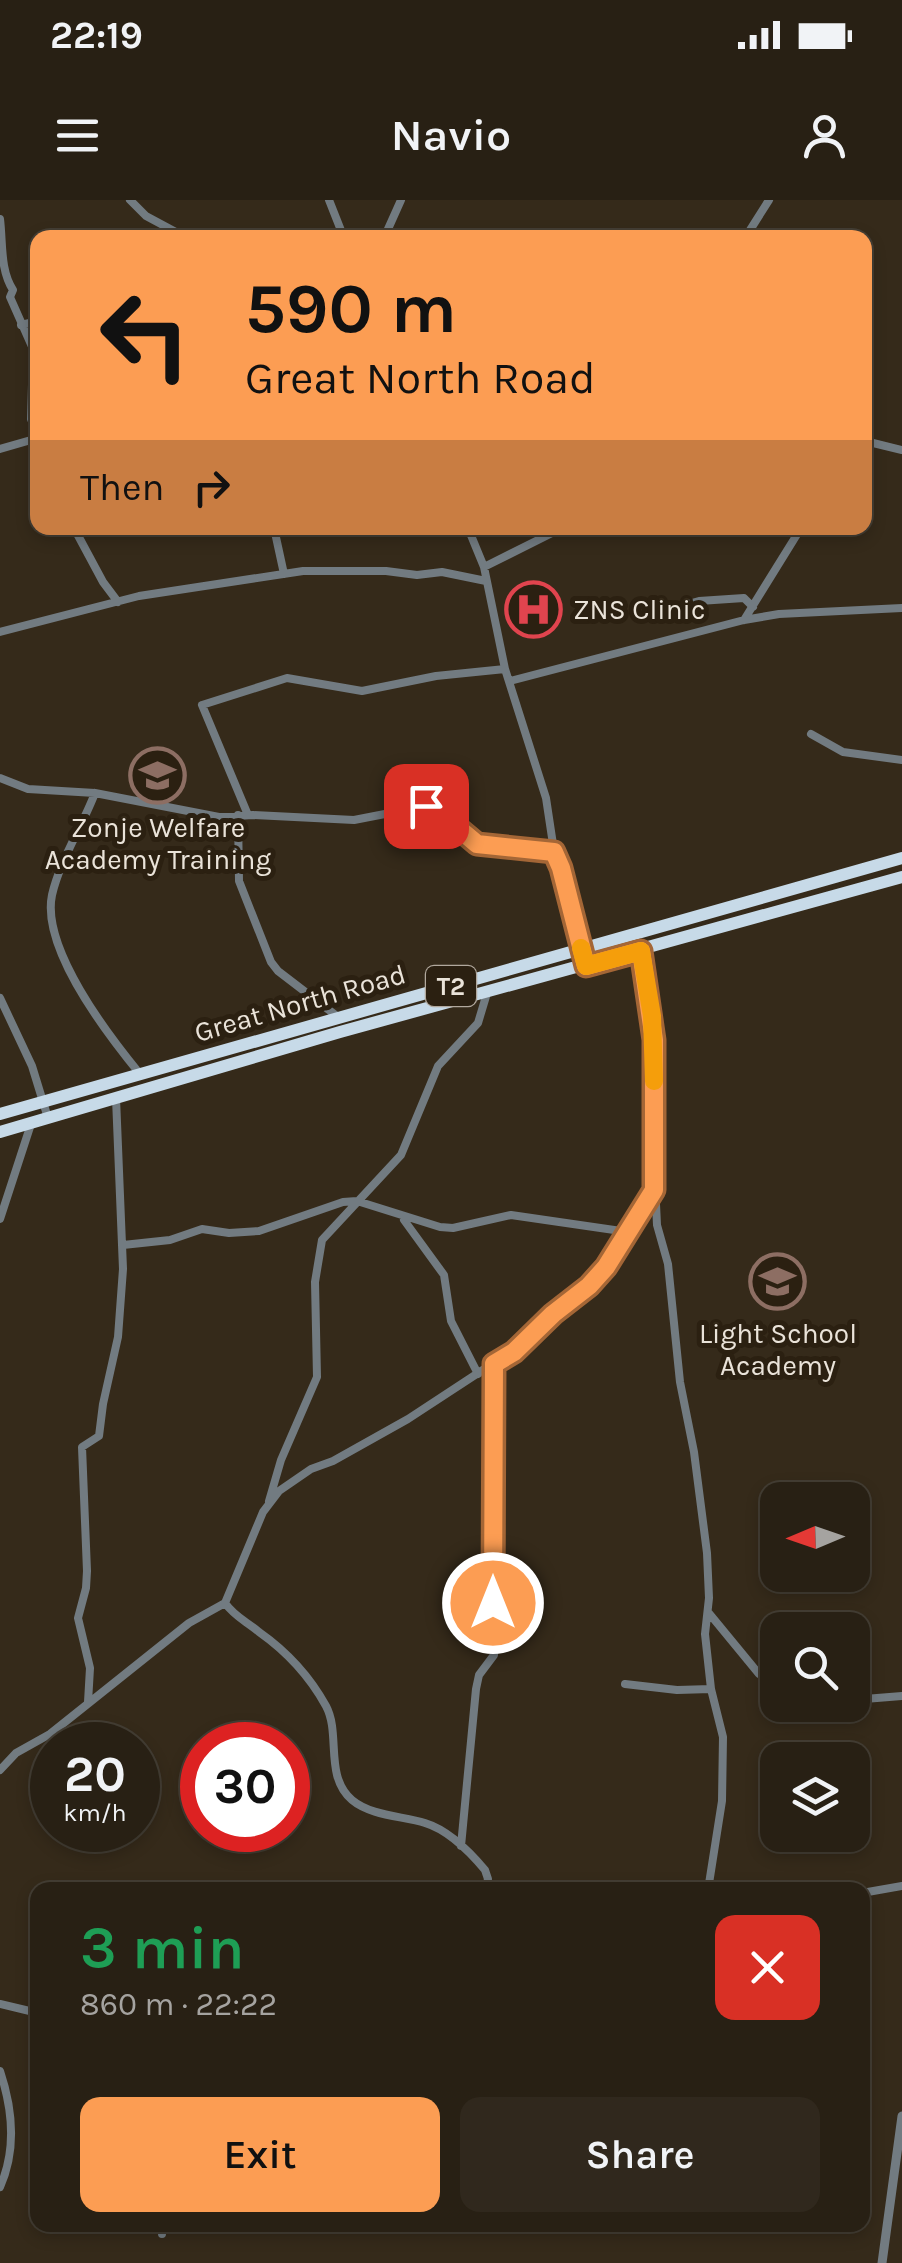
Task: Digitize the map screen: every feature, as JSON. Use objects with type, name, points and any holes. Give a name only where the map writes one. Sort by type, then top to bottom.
[{"type":"highway","name":"Great North Road","points":[[0,1114],[902,858]]},
{"type":"highway","name":"Great North Road","points":[[0,1132],[340,1032],[902,877]]},
{"type":"street","points":[[130,200],[146,216],[172,230]]},
{"type":"street","points":[[330,200],[341,230]]},
{"type":"street","points":[[388,230],[402,200]]},
{"type":"street","points":[[750,230],[768,200]]},
{"type":"street","points":[[0,219],[4,245],[2,272],[13,290],[5,297],[30,343]]},
{"type":"street","points":[[22,326],[30,324]]},
{"type":"street","points":[[0,449],[30,440]]},
{"type":"street","points":[[872,444],[902,450]]},
{"type":"street","points":[[78,535],[102,582],[118,602]]},
{"type":"street","points":[[276,535],[284,574]]},
{"type":"street","points":[[471,535],[484,566],[505,669],[546,798],[554,852],[586,966]]},
{"type":"street","points":[[484,566],[548,535]]},
{"type":"street","points":[[744,620],[796,535]]},
{"type":"street","points":[[0,632],[182,588],[284,574],[347,570],[416,575],[442,572],[486,581]]},
{"type":"street","points":[[645,616],[699,600],[744,598],[754,606]]},
{"type":"street","points":[[510,682],[744,620],[779,614],[902,608]]},
{"type":"street","points":[[340,1018],[271,962],[240,881],[236,858],[243,815],[202,705],[286,678],[362,690],[436,676],[505,669]]},
{"type":"street","points":[[811,734],[843,752],[902,760]]},
{"type":"street","points":[[0,778],[28,789],[95,794],[199,815],[354,820],[426,806],[477,844],[554,852]]},
{"type":"street","points":[[95,794],[52,894],[54,931],[61,952],[108,1037],[140,1074]]},
{"type":"street","points":[[641,951],[654,1040],[657,1225],[668,1264],[680,1382],[707,1553],[705,1634],[723,1738],[722,1802],[709,1882]]},
{"type":"street","points":[[0,1770],[16,1753],[50,1734],[189,1623],[224,1603],[317,1378],[315,1282],[322,1240],[400,1155],[438,1066],[478,1022],[488,993]]},
{"type":"street","points":[[0,998],[48,1118]]},
{"type":"street","points":[[88,1703],[90,1668],[78,1618],[87,1572],[82,1447],[96,1440],[101,1430],[102,1404],[118,1337],[123,1244],[116,1098]]},
{"type":"street","points":[[0,1219],[31,1123]]},
{"type":"street","points":[[269,1501],[294,1479],[408,1420],[514,1352],[589,1286],[654,1190]]},
{"type":"street","points":[[123,1244],[170,1240],[202,1229],[228,1233],[259,1231],[357,1201],[402,1218],[453,1228],[511,1215],[628,1232]]},
{"type":"street","points":[[402,1218],[444,1274],[452,1321],[478,1374]]},
{"type":"street","points":[[461,1846],[476,1689],[480,1675],[494,1655],[494,1364]]},
{"type":"street","points":[[224,1603],[237,1619],[285,1653],[319,1696],[328,1710],[340,1785],[353,1801],[428,1824],[461,1846],[485,1870],[487,1882]]},
{"type":"street","points":[[708,1612],[760,1675]]},
{"type":"street","points":[[625,1684],[677,1690],[712,1689]]},
{"type":"street","points":[[870,1699],[902,1696]]},
{"type":"street","points":[[870,1892],[902,1886]]},
{"type":"street","points":[[0,2004],[30,2011]]},
{"type":"street","points":[[0,2072],[12,2125],[0,2187]]},
{"type":"street","points":[[882,2263],[902,2116]]},
{"type":"slow traffic","points":[[581,948],[586,966],[641,951],[652,1016],[654,1081]]},
{"type":"place","name":"ZNS Clinic","points":[[534,609]]},
{"type":"place","name":"Zonje Welfare Academy Training","points":[[158,776]]},
{"type":"place","name":"Light School Academy","points":[[778,1282]]},
{"type":"route","points":[[426,806],[477,844],[554,852],[586,966],[641,951],[654,1040],[654,1190],[606,1267],[589,1286],[553,1314],[530,1339],[494,1364],[493,1603]]}]
